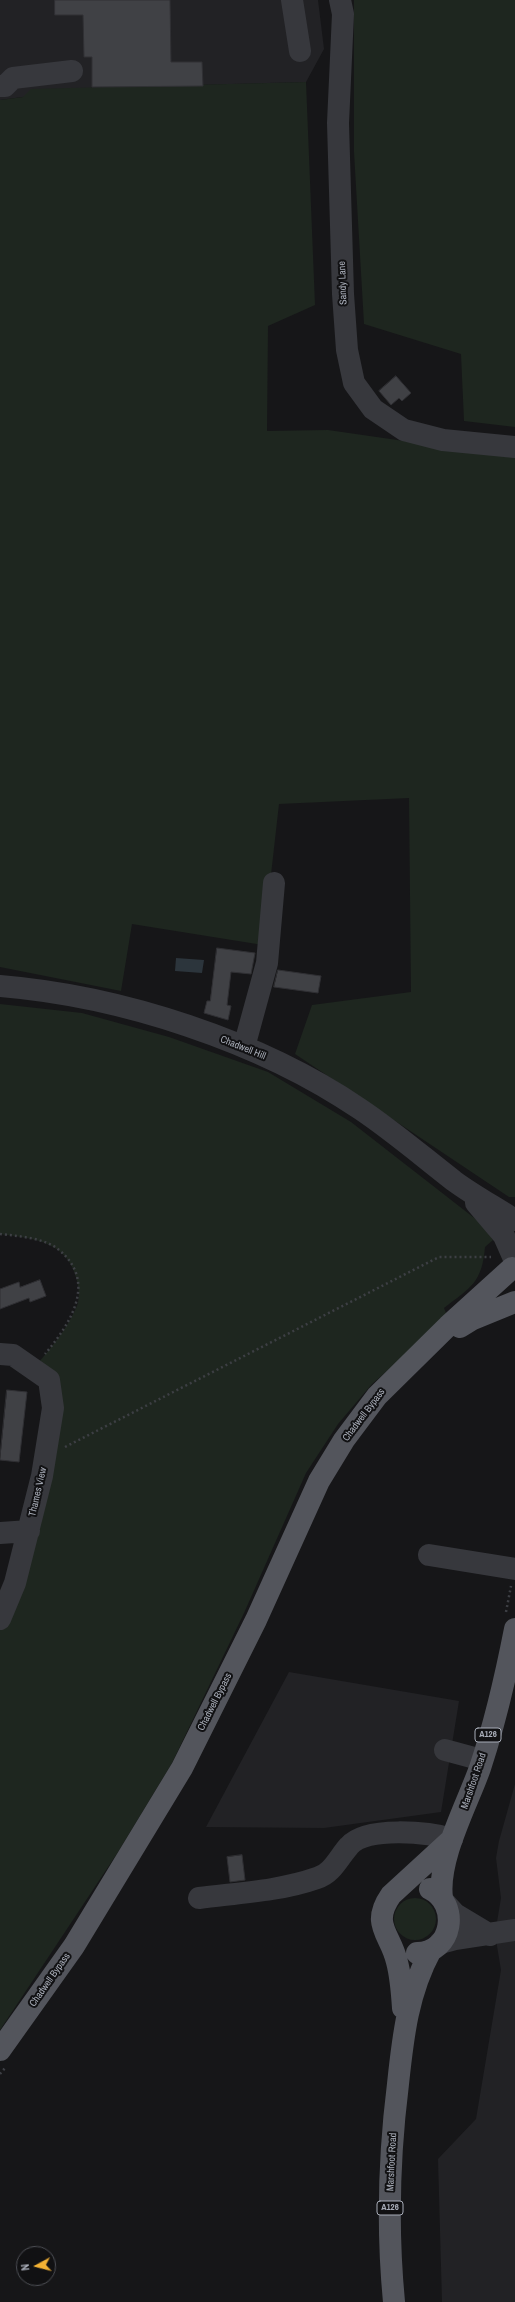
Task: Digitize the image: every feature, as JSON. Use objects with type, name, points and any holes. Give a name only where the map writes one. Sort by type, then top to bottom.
[{"type":"main road","name":"Chadwell Bypass","points":[[0,2050],[74,1946],[182,1768],[256,1620],[319,1481],[344,1440],[376,1396],[422,1351],[514,1269]]},
{"type":"main road","name":"Chadwell Bypass","points":[[422,1351],[473,1319],[515,1302]]},
{"type":"main road","name":"Marshfoot Road","points":[[394,2302],[390,2208],[391,2162],[394,2115],[405,2022],[414,1987],[436,1946],[446,1935],[450,1921],[444,1900],[441,1875],[452,1839],[465,1809],[475,1758],[508,1662],[515,1629]]},
{"type":"main road","name":"Marshfoot Road","points":[[405,2022],[400,1977],[391,1943],[381,1926],[381,1915],[384,1904],[391,1895],[452,1839]]},
{"type":"main road","points":[[391,1895],[401,1888],[413,1885],[432,1889],[444,1900]]},
{"type":"main road","points":[[391,1943],[400,1950],[410,1953],[420,1953],[436,1946]]},
{"type":"street","points":[[292,0],[300,51]]},
{"type":"street","name":"Sandy Lane","points":[[340,0],[343,14],[338,123],[342,286],[347,350],[354,383],[373,409],[404,430],[443,440],[515,448]]},
{"type":"street","points":[[0,86],[5,86],[13,78],[72,71]]},
{"type":"street","points":[[244,1047],[267,963],[274,883]]},
{"type":"street","name":"Chadwell Hill","points":[[0,986],[49,990],[92,1000],[169,1020],[244,1047],[316,1082],[360,1109],[456,1182],[515,1220]]},
{"type":"street","name":"Chadwell Hill","points":[[456,1182],[504,1236],[514,1269]]},
{"type":"street","name":"Thames View","points":[[0,1354],[13,1355],[49,1380],[53,1408],[45,1457],[29,1531],[15,1584],[0,1619]]},
{"type":"street","points":[[0,1533],[29,1531]]},
{"type":"street","points":[[429,1555],[515,1569]]},
{"type":"street","points":[[444,1754],[475,1758]]},
{"type":"street","points":[[199,1898],[287,1886],[319,1878],[340,1861],[349,1846],[357,1840],[368,1837],[407,1833],[437,1834],[452,1839]]},
{"type":"street","points":[[444,1900],[455,1914],[490,1935]]},
{"type":"street","points":[[436,1946],[455,1939],[490,1935],[515,1930]]},
{"type":"path","points":[[0,1234],[34,1239],[59,1249],[74,1267],[79,1291],[77,1307],[56,1341],[33,1369]]},
{"type":"path","points":[[45,1457],[439,1257],[491,1257],[493,1250]]},
{"type":"shaded area","points":[[0,0],[318,0],[324,49],[306,82],[91,88],[0,100]]},
{"type":"shaded area","points":[[354,0],[515,0],[515,427],[464,421],[461,354],[364,324],[354,152]]},
{"type":"shaded area","points":[[306,82],[315,305],[268,326],[267,431],[328,430],[515,457],[515,1197],[509,1197],[295,1054],[312,1005],[411,992],[409,798],[279,804],[263,945],[132,924],[121,991],[0,967],[0,100],[23,97],[31,89]]},
{"type":"shaded area","points":[[176,958],[204,960],[202,973],[175,971]]},
{"type":"shaded area","points":[[0,1004],[82,1013],[169,1037],[268,1072],[351,1122],[482,1224],[493,1240],[485,1247],[481,1269],[474,1283],[444,1308],[448,1318],[372,1384],[338,1424],[306,1473],[244,1613],[172,1763],[118,1852],[0,2030],[0,1627],[53,1408],[33,1369],[57,1340],[67,1325],[77,1305],[79,1295],[73,1268],[66,1257],[58,1250],[48,1244],[26,1238],[0,1234]]},
{"type":"shaded area","points":[[289,1672],[459,1701],[441,1812],[324,1828],[206,1827]]},
{"type":"shaded area","points":[[515,1784],[515,2302],[442,2302],[438,2159],[476,2119],[501,1970],[495,1934],[501,1898],[496,1858],[499,1841]]},
{"type":"shaded area","points":[[411,1898],[419,1898],[427,1901],[433,1907],[436,1919],[433,1931],[427,1937],[419,1940],[411,1940],[403,1937],[397,1931],[394,1923],[394,1915],[397,1907],[403,1901]]},
{"type":"building","points":[[55,0],[170,0],[171,62],[202,62],[203,86],[92,87],[92,57],[84,57],[83,15],[55,15]]},
{"type":"building","points":[[396,376],[411,393],[402,401],[399,398],[391,405],[379,391]]},
{"type":"building","points":[[217,948],[255,953],[251,974],[231,972],[227,1005],[231,1006],[228,1020],[204,1013],[207,1001],[210,1001]]},
{"type":"building","points":[[278,970],[321,976],[318,993],[274,987]]},
{"type":"building","points":[[40,1280],[46,1296],[30,1302],[29,1298],[0,1309],[0,1289],[19,1282],[20,1287]]},
{"type":"building","points":[[7,1390],[27,1392],[19,1462],[0,1460]]},
{"type":"building","points":[[242,1855],[245,1880],[230,1882],[227,1857]]}]
